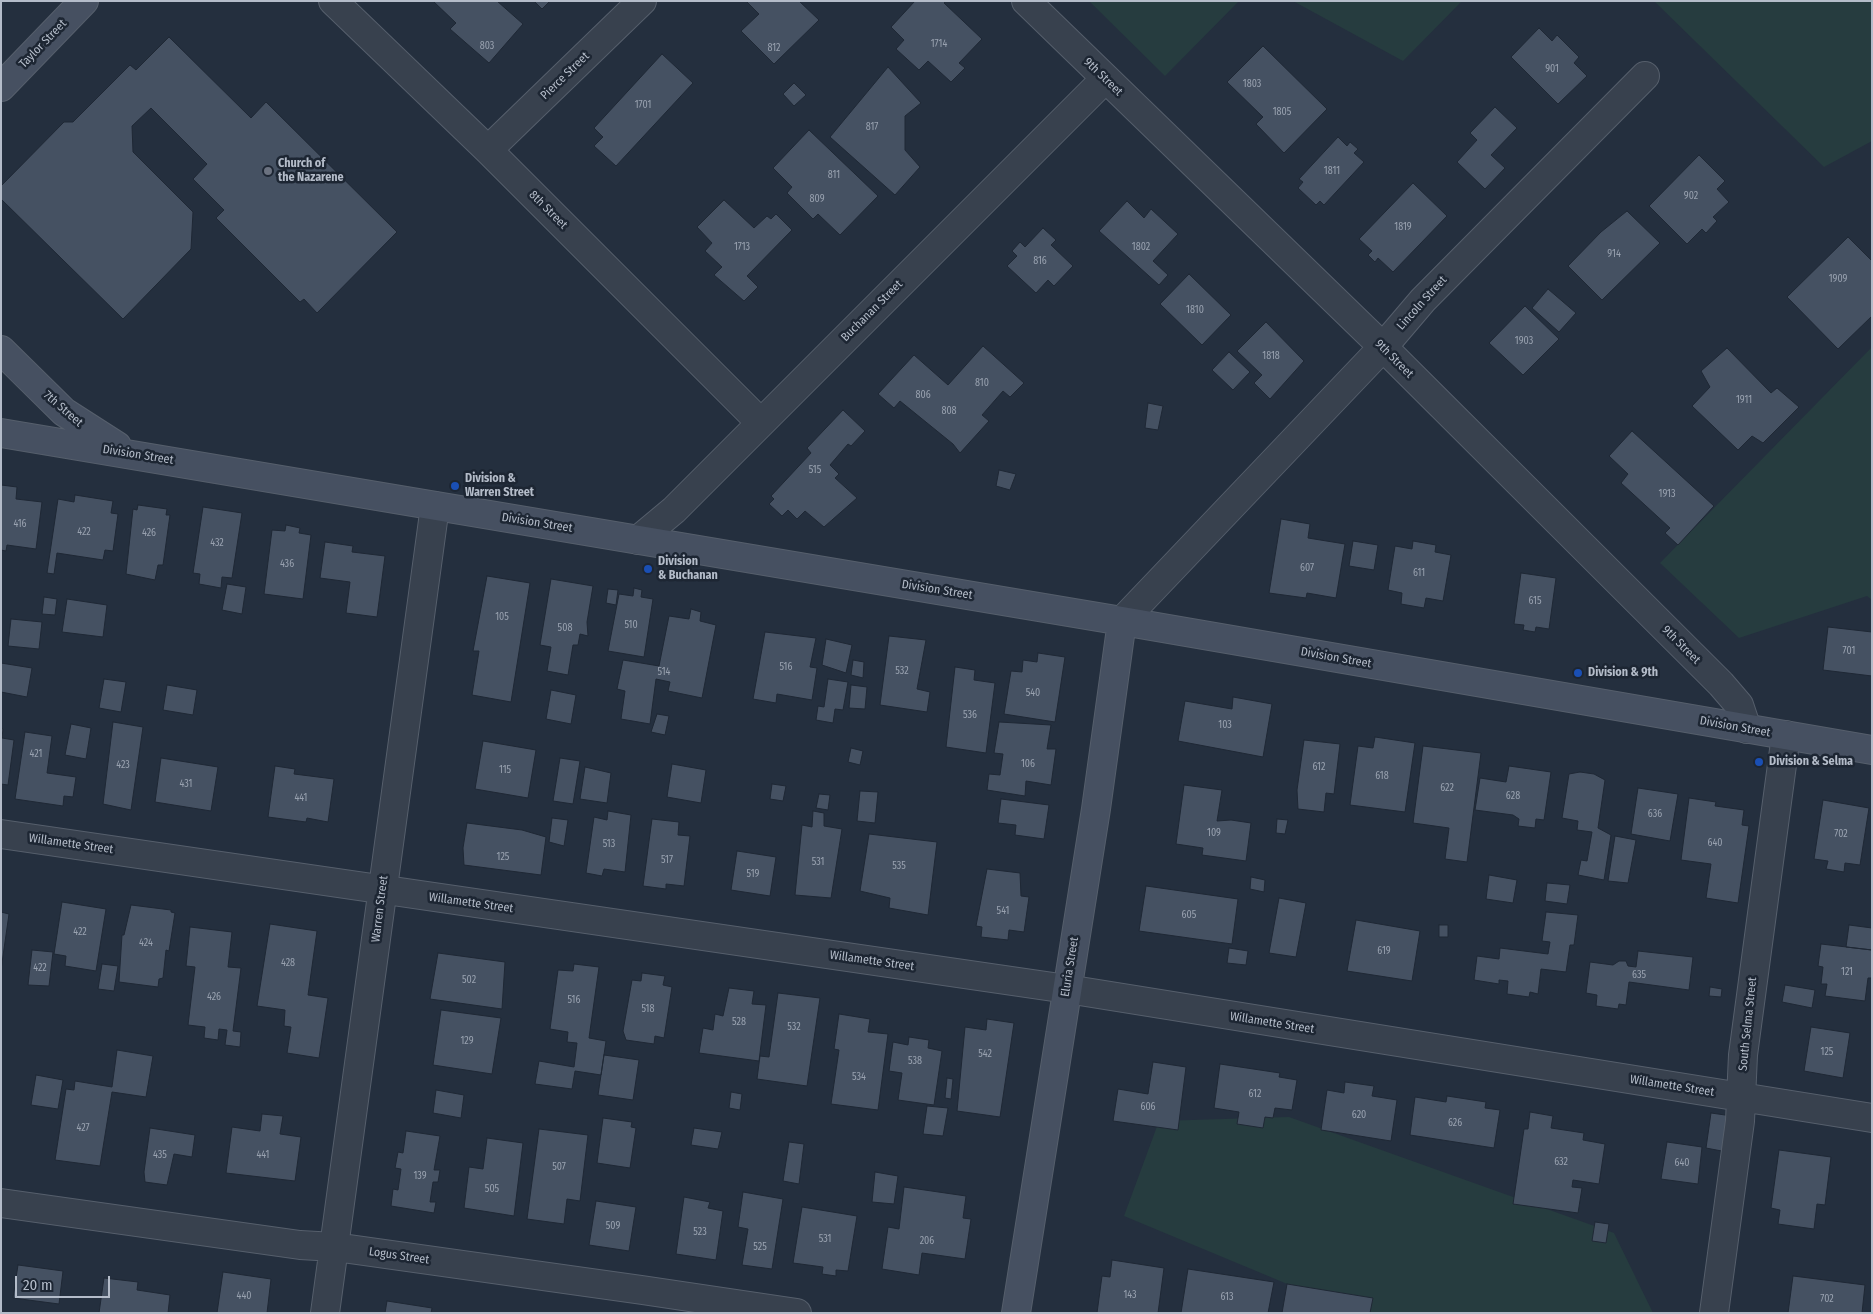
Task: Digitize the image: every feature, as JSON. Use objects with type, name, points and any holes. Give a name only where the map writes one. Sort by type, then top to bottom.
[{"type":"street","name":"Taylor Street","points":[[1,86],[84,1]]},
{"type":"street","name":"8th Street","points":[[333,1],[488,150],[760,422]]},
{"type":"street","name":"Pierce Street","points":[[488,150],[642,1]]},
{"type":"street","name":"9th Street","points":[[1026,1],[1105,80],[1383,347],[1722,684],[1739,705],[1747,729]]},
{"type":"street","name":"Lincoln Street","points":[[1122,620],[1383,347],[1423,300],[1645,76]]},
{"type":"street","name":"Buchanan Street","points":[[638,540],[674,510],[760,422],[1105,80]]},
{"type":"street","name":"7th Street","points":[[1,350],[64,412],[110,443],[134,454]]},
{"type":"street","name":"Division Street","points":[[1,433],[1122,620],[1872,750]]},
{"type":"street","name":"Warren Street","points":[[325,1313],[360,1072],[382,889],[436,506]]},
{"type":"street","name":"Eluria Street","points":[[1016,1313],[1096,809],[1122,620]]},
{"type":"street","name":"South Selma Street","points":[[1714,1313],[1740,1121],[1743,1055],[1786,735]]},
{"type":"street","name":"Willamette Street","points":[[1,834],[1067,989],[1872,1118]]},
{"type":"street","name":"Logus Street","points":[[1,1203],[300,1245],[335,1247],[797,1313]]},
{"type":"green space","points":[[1089,1],[1239,1],[1165,76]]},
{"type":"green space","points":[[1293,1],[1462,1],[1403,61]]},
{"type":"green space","points":[[1654,1],[1872,1],[1872,141],[1824,167]]},
{"type":"green space","points":[[1872,347],[1872,600],[1867,596],[1739,638],[1660,563]]},
{"type":"green space","points":[[1289,1117],[1614,1233],[1653,1313],[1357,1313],[1124,1216],[1159,1121]]},
{"type":"building","points":[[433,1],[497,1],[523,24],[489,63],[450,29],[456,23]]},
{"type":"building","points":[[534,1],[550,1],[542,9]]},
{"type":"building","points":[[746,1],[799,1],[819,20],[774,64],[741,31],[759,14]]},
{"type":"building","points":[[915,1],[946,1],[944,3],[982,39],[959,63],[965,68],[951,82],[928,61],[919,70],[896,49],[904,40],[891,27]]},
{"type":"building","points":[[1539,28],[1552,41],[1557,35],[1579,57],[1574,63],[1587,76],[1558,104],[1511,57]]},
{"type":"building","name":"Church of the Nazarene","points":[[169,37],[251,118],[266,102],[397,232],[317,313],[304,299],[300,302],[216,218],[224,210],[193,179],[207,164],[151,108],[132,126],[133,152],[193,212],[191,249],[123,319],[1,199],[1,186],[64,122],[73,122],[130,65],[136,70]]},
{"type":"building","points":[[1263,46],[1327,109],[1284,153],[1256,124],[1263,117],[1227,82]]},
{"type":"building","points":[[662,54],[693,83],[616,166],[594,146],[603,137],[594,128]]},
{"type":"building","points":[[888,67],[921,103],[905,116],[905,150],[920,167],[895,195],[830,137]]},
{"type":"building","points":[[794,83],[806,95],[794,106],[783,94]]},
{"type":"building","points":[[1495,107],[1517,128],[1491,155],[1505,168],[1485,189],[1457,162],[1477,140],[1470,133]]},
{"type":"building","points":[[809,130],[878,196],[840,235],[818,214],[813,219],[787,193],[792,187],[773,168]]},
{"type":"building","points":[[1338,137],[1347,146],[1350,142],[1358,149],[1354,153],[1364,162],[1324,205],[1320,201],[1316,205],[1298,188],[1303,182],[1299,179]]},
{"type":"building","points":[[1699,155],[1725,181],[1717,189],[1729,202],[1713,217],[1717,221],[1706,233],[1702,229],[1687,244],[1649,206]]},
{"type":"building","points":[[1413,183],[1447,216],[1393,272],[1378,258],[1375,262],[1368,255],[1372,251],[1359,239]]},
{"type":"building","points":[[724,200],[754,228],[767,216],[771,219],[776,214],[792,230],[747,276],[758,287],[744,301],[714,275],[722,267],[705,251],[712,243],[697,227]]},
{"type":"building","points":[[1127,201],[1144,218],[1151,209],[1178,234],[1153,261],[1168,275],[1159,285],[1099,231]]},
{"type":"building","points":[[1627,211],[1660,243],[1602,300],[1568,266],[1601,232]]},
{"type":"building","points":[[1043,228],[1056,240],[1051,245],[1073,266],[1054,286],[1048,280],[1036,293],[1007,266],[1017,256],[1012,251],[1020,242],[1025,247]]},
{"type":"building","points":[[1848,237],[1872,261],[1872,316],[1838,349],[1787,297]]},
{"type":"building","points":[[1189,274],[1231,315],[1202,345],[1160,304]]},
{"type":"building","points":[[1548,289],[1576,313],[1559,332],[1532,308]]},
{"type":"building","points":[[1525,306],[1559,339],[1523,375],[1489,343]]},
{"type":"building","points":[[1266,322],[1304,361],[1270,399],[1254,383],[1262,375],[1237,351]]},
{"type":"building","points":[[983,346],[1024,383],[1010,397],[1003,391],[982,415],[989,421],[960,453],[953,444],[900,401],[894,408],[878,394],[914,355],[948,385]]},
{"type":"building","points":[[1727,348],[1771,393],[1777,388],[1799,407],[1763,443],[1752,436],[1738,450],[1692,406],[1710,387],[1701,371]]},
{"type":"building","points":[[1229,352],[1250,372],[1233,390],[1212,370]]},
{"type":"building","points":[[1148,403],[1163,406],[1158,430],[1145,428]]},
{"type":"building","points":[[843,410],[865,431],[851,446],[848,444],[830,465],[839,474],[835,478],[857,498],[824,527],[805,511],[797,519],[788,510],[782,516],[769,504],[774,499],[771,496],[811,453],[807,448]]},
{"type":"building","points":[[1632,431],[1714,506],[1678,545],[1665,533],[1670,528],[1621,483],[1628,474],[1609,456]]},
{"type":"building","points":[[999,470],[1016,474],[1010,490],[996,486]]},
{"type":"building","points":[[1,485],[17,487],[16,499],[42,502],[36,549],[7,545],[6,551],[1,550]]},
{"type":"building","points":[[75,495],[113,501],[111,513],[118,514],[113,551],[105,550],[103,560],[57,553],[54,574],[47,573],[58,499],[74,502]]},
{"type":"building","points":[[138,505],[167,509],[166,515],[170,515],[163,565],[158,565],[155,580],[126,574],[133,509],[137,510]]},
{"type":"building","points":[[203,507],[242,513],[232,578],[222,577],[221,588],[199,584],[200,574],[193,573]]},
{"type":"building","points":[[1281,519],[1310,524],[1308,538],[1345,544],[1336,598],[1307,593],[1306,598],[1269,593]]},
{"type":"building","points":[[286,525],[300,528],[299,533],[311,535],[303,599],[264,594],[272,530],[285,531]]},
{"type":"building","points":[[1353,541],[1378,545],[1374,570],[1349,566]]},
{"type":"building","points":[[1413,541],[1436,545],[1435,552],[1451,555],[1443,601],[1426,598],[1424,608],[1401,604],[1402,593],[1388,590],[1395,546],[1412,549]]},
{"type":"building","points":[[325,542],[353,546],[352,552],[385,556],[377,617],[346,613],[350,582],[320,578]]},
{"type":"building","points":[[1521,573],[1556,578],[1549,629],[1536,627],[1535,632],[1523,630],[1524,625],[1514,624]]},
{"type":"building","points":[[487,576],[530,583],[511,702],[472,695],[479,651],[473,651]]},
{"type":"building","points":[[551,579],[593,586],[587,622],[588,636],[580,634],[578,645],[573,645],[568,675],[547,671],[551,647],[540,645]]},
{"type":"building","points":[[227,584],[246,587],[242,614],[222,610]]},
{"type":"building","points":[[634,588],[642,590],[641,597],[653,599],[644,657],[608,651],[619,594],[633,596]]},
{"type":"building","points":[[608,589],[618,590],[616,605],[606,603]]},
{"type":"building","points":[[44,597],[57,599],[55,615],[42,614]]},
{"type":"building","points":[[67,599],[107,605],[103,637],[62,632]]},
{"type":"building","points":[[691,609],[701,612],[700,621],[716,625],[702,698],[668,691],[670,682],[656,679],[650,724],[621,719],[625,691],[617,689],[623,660],[659,666],[669,616],[689,619]]},
{"type":"building","points":[[11,619],[42,622],[39,649],[8,646]]},
{"type":"building","points":[[1828,627],[1872,632],[1872,676],[1823,670]]},
{"type":"building","points":[[765,632],[816,638],[810,667],[817,668],[812,700],[777,694],[776,703],[753,699]]},
{"type":"building","points":[[889,636],[926,640],[917,689],[930,692],[927,712],[880,705]]},
{"type":"building","points":[[826,639],[852,645],[846,673],[822,665]]},
{"type":"building","points":[[1038,653],[1065,657],[1055,722],[1004,714],[1011,671],[1022,672],[1023,660],[1037,662]]},
{"type":"building","points":[[853,660],[864,662],[863,678],[851,675]]},
{"type":"building","points":[[1,663],[32,668],[27,697],[1,692]]},
{"type":"building","points":[[955,667],[975,670],[974,680],[995,683],[986,753],[946,747]]},
{"type":"building","points":[[104,679],[126,682],[121,712],[99,708]]},
{"type":"building","points":[[828,679],[848,682],[843,710],[835,709],[833,723],[816,720],[818,706],[824,707]]},
{"type":"building","points":[[167,685],[197,690],[193,715],[163,710]]},
{"type":"building","points":[[851,685],[867,687],[865,709],[849,708]]},
{"type":"building","points":[[551,690],[576,695],[571,724],[546,719]]},
{"type":"building","points":[[1233,697],[1272,704],[1263,757],[1178,741],[1185,701],[1232,709]]},
{"type":"building","points":[[657,714],[669,716],[665,735],[651,732]]},
{"type":"building","points":[[113,722],[143,727],[131,810],[103,804]]},
{"type":"building","points":[[999,722],[1051,725],[1047,749],[1056,749],[1051,785],[1026,781],[1025,796],[987,790],[989,774],[1000,775],[1003,754],[994,753]]},
{"type":"building","points":[[71,724],[91,728],[86,759],[65,755]]},
{"type":"building","points":[[1,728],[3,729],[2,738],[14,740],[8,785],[1,784]]},
{"type":"building","points":[[25,732],[52,736],[47,773],[76,777],[73,797],[64,796],[63,806],[15,799]]},
{"type":"building","points":[[1375,737],[1415,743],[1405,812],[1350,805],[1358,746],[1373,748]]},
{"type":"building","points":[[1304,740],[1340,744],[1334,794],[1326,793],[1324,812],[1298,809],[1297,790]]},
{"type":"building","points":[[483,741],[536,750],[528,798],[475,789]]},
{"type":"building","points":[[1423,746],[1481,753],[1467,862],[1445,859],[1449,828],[1413,823]]},
{"type":"building","points":[[851,748],[863,751],[860,765],[848,762]]},
{"type":"building","points":[[161,758],[218,767],[211,811],[155,802]]},
{"type":"building","points":[[560,758],[580,761],[573,804],[553,801]]},
{"type":"building","points":[[672,764],[706,770],[701,803],[667,797]]},
{"type":"building","points":[[275,766],[295,769],[294,774],[334,779],[328,822],[307,818],[306,822],[268,817]]},
{"type":"building","points":[[1509,766],[1551,772],[1544,820],[1536,819],[1535,828],[1518,826],[1519,819],[1513,815],[1475,810],[1480,778],[1506,782]]},
{"type":"building","points":[[585,767],[611,773],[607,803],[580,799]]},
{"type":"building","points":[[1580,772],[1594,774],[1605,780],[1598,828],[1611,835],[1604,880],[1578,875],[1581,860],[1587,861],[1592,832],[1577,830],[1578,821],[1562,818],[1569,774]]},
{"type":"building","points":[[772,784],[786,786],[783,801],[770,799]]},
{"type":"building","points":[[1184,785],[1222,790],[1217,821],[1231,820],[1251,823],[1246,861],[1202,855],[1203,848],[1176,844]]},
{"type":"building","points":[[1638,788],[1678,794],[1670,841],[1631,834]]},
{"type":"building","points":[[860,791],[878,792],[875,823],[857,821]]},
{"type":"building","points":[[819,794],[830,795],[828,810],[816,808]]},
{"type":"building","points":[[1689,798],[1716,802],[1715,806],[1744,810],[1742,825],[1749,826],[1738,903],[1706,898],[1711,864],[1681,860]]},
{"type":"building","points":[[1001,799],[1049,805],[1044,839],[1015,835],[1016,825],[998,823]]},
{"type":"building","points":[[1823,800],[1869,808],[1860,865],[1845,863],[1844,872],[1826,869],[1828,861],[1814,859]]},
{"type":"building","points":[[608,811],[631,815],[625,872],[604,869],[602,876],[586,873],[594,817],[607,820]]},
{"type":"building","points":[[813,811],[824,813],[824,826],[842,829],[831,898],[795,895],[802,825],[812,827]]},
{"type":"building","points":[[552,818],[568,820],[564,846],[549,842]]},
{"type":"building","points":[[652,819],[679,822],[678,835],[690,836],[684,886],[666,884],[666,889],[643,886]]},
{"type":"building","points":[[1277,819],[1288,820],[1285,834],[1276,833]]},
{"type":"building","points":[[467,823],[522,830],[546,837],[541,875],[464,865],[463,848]]},
{"type":"building","points":[[869,834],[937,842],[928,915],[889,908],[890,898],[860,891]]},
{"type":"building","points":[[1615,836],[1636,840],[1628,883],[1608,881]]},
{"type":"building","points":[[737,851],[776,857],[770,896],[731,890]]},
{"type":"building","points":[[987,869],[1020,873],[1021,896],[1029,897],[1024,932],[1009,930],[1008,940],[981,937],[982,927],[976,926]]},
{"type":"building","points":[[1489,875],[1517,880],[1513,903],[1486,899]]},
{"type":"building","points":[[1251,877],[1265,880],[1264,892],[1250,889]]},
{"type":"building","points":[[1547,883],[1570,885],[1567,904],[1545,901]]},
{"type":"building","points":[[1146,886],[1238,899],[1232,944],[1139,931]]},
{"type":"building","points":[[1279,898],[1306,903],[1296,957],[1269,953]]},
{"type":"building","points":[[62,902],[106,909],[96,971],[65,966],[66,956],[54,954]]},
{"type":"building","points":[[131,905],[171,910],[171,912],[175,913],[169,951],[166,950],[163,978],[159,979],[158,987],[119,982],[122,935],[124,935]]},
{"type":"building","points":[[1,912],[9,914],[1,970]]},
{"type":"building","points":[[1546,912],[1578,915],[1574,945],[1570,945],[1566,972],[1541,969],[1538,994],[1530,992],[1529,997],[1507,994],[1508,981],[1499,980],[1499,984],[1474,980],[1477,956],[1499,959],[1500,948],[1548,954],[1550,942],[1542,941]]},
{"type":"building","points":[[1356,920],[1420,931],[1412,981],[1347,971]]},
{"type":"building","points":[[270,924],[317,931],[308,995],[328,998],[319,1058],[287,1053],[291,1027],[284,1026],[285,1010],[257,1006]]},
{"type":"building","points":[[1439,925],[1448,925],[1448,937],[1439,937]]},
{"type":"building","points":[[1849,925],[1872,928],[1872,950],[1846,947]]},
{"type":"building","points":[[190,927],[232,932],[228,967],[241,968],[233,1031],[241,1032],[240,1047],[225,1045],[227,1030],[219,1029],[218,1040],[204,1038],[205,1027],[188,1025],[195,967],[186,966]]},
{"type":"building","points":[[1821,944],[1872,950],[1872,978],[1868,978],[1865,1001],[1825,996],[1827,984],[1821,984],[1823,967],[1818,966]]},
{"type":"building","points":[[1229,948],[1248,951],[1246,965],[1227,963]]},
{"type":"building","points":[[32,950],[53,952],[49,986],[28,985]]},
{"type":"building","points":[[1638,951],[1693,957],[1689,990],[1629,982],[1626,1005],[1619,1004],[1618,1009],[1596,1006],[1597,995],[1586,993],[1590,962],[1613,965],[1619,961],[1626,961],[1628,966],[1636,967]]},
{"type":"building","points":[[438,953],[505,962],[502,1009],[430,999]]},
{"type":"building","points":[[102,964],[118,966],[114,991],[98,989]]},
{"type":"building","points":[[574,964],[599,967],[589,1038],[606,1041],[601,1075],[575,1071],[572,1089],[535,1084],[539,1061],[574,1067],[577,1043],[567,1042],[568,1032],[550,1029],[558,970],[573,971]]},
{"type":"building","points":[[642,973],[665,976],[663,985],[672,987],[664,1038],[655,1036],[654,1044],[626,1040],[623,1031],[632,980],[641,981]]},
{"type":"building","points":[[1785,985],[1815,990],[1812,1008],[1782,1002]]},
{"type":"building","points":[[1710,987],[1722,989],[1721,997],[1709,996]]},
{"type":"building","points":[[729,988],[754,991],[752,1004],[766,1005],[759,1061],[699,1053],[703,1028],[713,1030],[715,1014],[723,1016]]},
{"type":"building","points":[[778,993],[820,998],[807,1086],[757,1079],[760,1056],[769,1057]]},
{"type":"building","points":[[441,1010],[501,1018],[492,1074],[433,1065]]},
{"type":"building","points":[[839,1014],[870,1019],[868,1032],[888,1034],[878,1110],[831,1104],[839,1050],[834,1049]]},
{"type":"building","points":[[987,1019],[1014,1023],[1000,1117],[957,1111],[965,1027],[986,1030]]},
{"type":"building","points":[[1811,1027],[1850,1033],[1843,1078],[1804,1071]]},
{"type":"building","points":[[909,1037],[929,1040],[928,1048],[942,1051],[934,1105],[898,1100],[902,1073],[889,1071],[893,1042],[908,1045]]},
{"type":"building","points":[[117,1050],[153,1056],[146,1097],[112,1092],[100,1166],[55,1160],[66,1089],[74,1090],[75,1081],[112,1087]]},
{"type":"building","points":[[604,1055],[639,1060],[633,1100],[598,1095]]},
{"type":"building","points":[[1153,1062],[1186,1067],[1178,1130],[1113,1121],[1118,1089],[1148,1094]]},
{"type":"building","points":[[1220,1064],[1280,1073],[1279,1077],[1297,1080],[1292,1110],[1275,1108],[1273,1118],[1265,1117],[1263,1128],[1237,1124],[1239,1112],[1214,1108]]},
{"type":"building","points":[[36,1075],[63,1080],[58,1109],[31,1105]]},
{"type":"building","points":[[947,1078],[953,1079],[951,1099],[945,1098]]},
{"type":"building","points":[[1345,1082],[1374,1086],[1372,1096],[1397,1100],[1391,1141],[1321,1130],[1327,1090],[1344,1093]]},
{"type":"building","points":[[436,1090],[464,1095],[461,1118],[433,1113]]},
{"type":"building","points":[[731,1092],[742,1094],[740,1110],[729,1108]]},
{"type":"building","points":[[1447,1096],[1486,1102],[1485,1108],[1500,1110],[1494,1148],[1410,1135],[1415,1097],[1446,1102]]},
{"type":"building","points":[[927,1106],[948,1108],[943,1136],[923,1134]]},
{"type":"building","points":[[1530,1112],[1553,1116],[1551,1128],[1584,1133],[1583,1140],[1605,1144],[1599,1184],[1573,1180],[1572,1187],[1582,1188],[1578,1213],[1513,1204],[1524,1129],[1528,1129]]},
{"type":"building","points":[[1711,1113],[1732,1116],[1727,1152],[1706,1148]]},
{"type":"building","points":[[262,1114],[283,1116],[280,1134],[301,1137],[295,1181],[226,1173],[232,1127],[260,1131]]},
{"type":"building","points":[[603,1118],[632,1122],[631,1127],[636,1128],[630,1168],[597,1163]]},
{"type":"building","points":[[150,1128],[195,1135],[192,1157],[174,1154],[167,1185],[145,1182],[144,1172]]},
{"type":"building","points":[[694,1128],[722,1132],[718,1149],[691,1145]]},
{"type":"building","points":[[539,1129],[588,1135],[580,1201],[567,1199],[564,1224],[527,1219]]},
{"type":"building","points":[[406,1131],[440,1136],[434,1170],[440,1170],[438,1182],[433,1182],[430,1202],[436,1202],[434,1213],[391,1206],[393,1189],[398,1190],[401,1169],[395,1168],[398,1152],[403,1153]]},
{"type":"building","points":[[487,1138],[523,1143],[514,1216],[464,1208],[469,1167],[483,1169]]},
{"type":"building","points":[[789,1142],[804,1144],[799,1184],[783,1181]]},
{"type":"building","points":[[1667,1142],[1702,1147],[1698,1184],[1661,1179]]},
{"type":"building","points":[[1779,1150],[1831,1157],[1825,1205],[1817,1204],[1814,1229],[1778,1224],[1780,1210],[1771,1208]]},
{"type":"building","points":[[875,1172],[898,1176],[894,1204],[872,1202]]},
{"type":"building","points":[[904,1187],[966,1196],[963,1218],[971,1219],[965,1259],[922,1253],[919,1275],[882,1269],[888,1227],[899,1229]]},
{"type":"building","points":[[743,1192],[783,1199],[772,1269],[742,1265],[748,1229],[738,1227]]},
{"type":"building","points":[[684,1197],[710,1202],[708,1208],[723,1211],[716,1260],[676,1254]]},
{"type":"building","points":[[596,1201],[636,1207],[629,1251],[589,1245]]},
{"type":"building","points":[[802,1207],[857,1216],[848,1271],[836,1270],[836,1276],[822,1274],[823,1267],[793,1263]]},
{"type":"building","points":[[1595,1222],[1609,1224],[1606,1243],[1592,1241]]},
{"type":"building","points":[[1112,1260],[1164,1268],[1158,1313],[1097,1313],[1102,1276],[1110,1277]]},
{"type":"building","points":[[18,1265],[63,1271],[59,1304],[13,1298]]},
{"type":"building","points":[[1188,1269],[1274,1282],[1268,1313],[1181,1313]]},
{"type":"building","points":[[223,1272],[271,1279],[267,1313],[217,1313]]},
{"type":"building","points":[[1793,1276],[1865,1285],[1862,1313],[1788,1313]]},
{"type":"building","points":[[104,1278],[138,1282],[137,1290],[170,1295],[168,1313],[99,1313]]},
{"type":"building","points":[[1287,1284],[1373,1298],[1370,1313],[1282,1313]]},
{"type":"building","points":[[387,1301],[432,1308],[431,1313],[385,1313]]},
{"type":"place","name":"Church of the Nazarene","points":[[268,171]]},
{"type":"place","name":"Division & Warren Street","points":[[455,486]]},
{"type":"place","name":"Division & Buchanan","points":[[648,569]]},
{"type":"place","name":"Division & 9th","points":[[1578,673]]},
{"type":"place","name":"Division & Selma","points":[[1759,762]]}]
